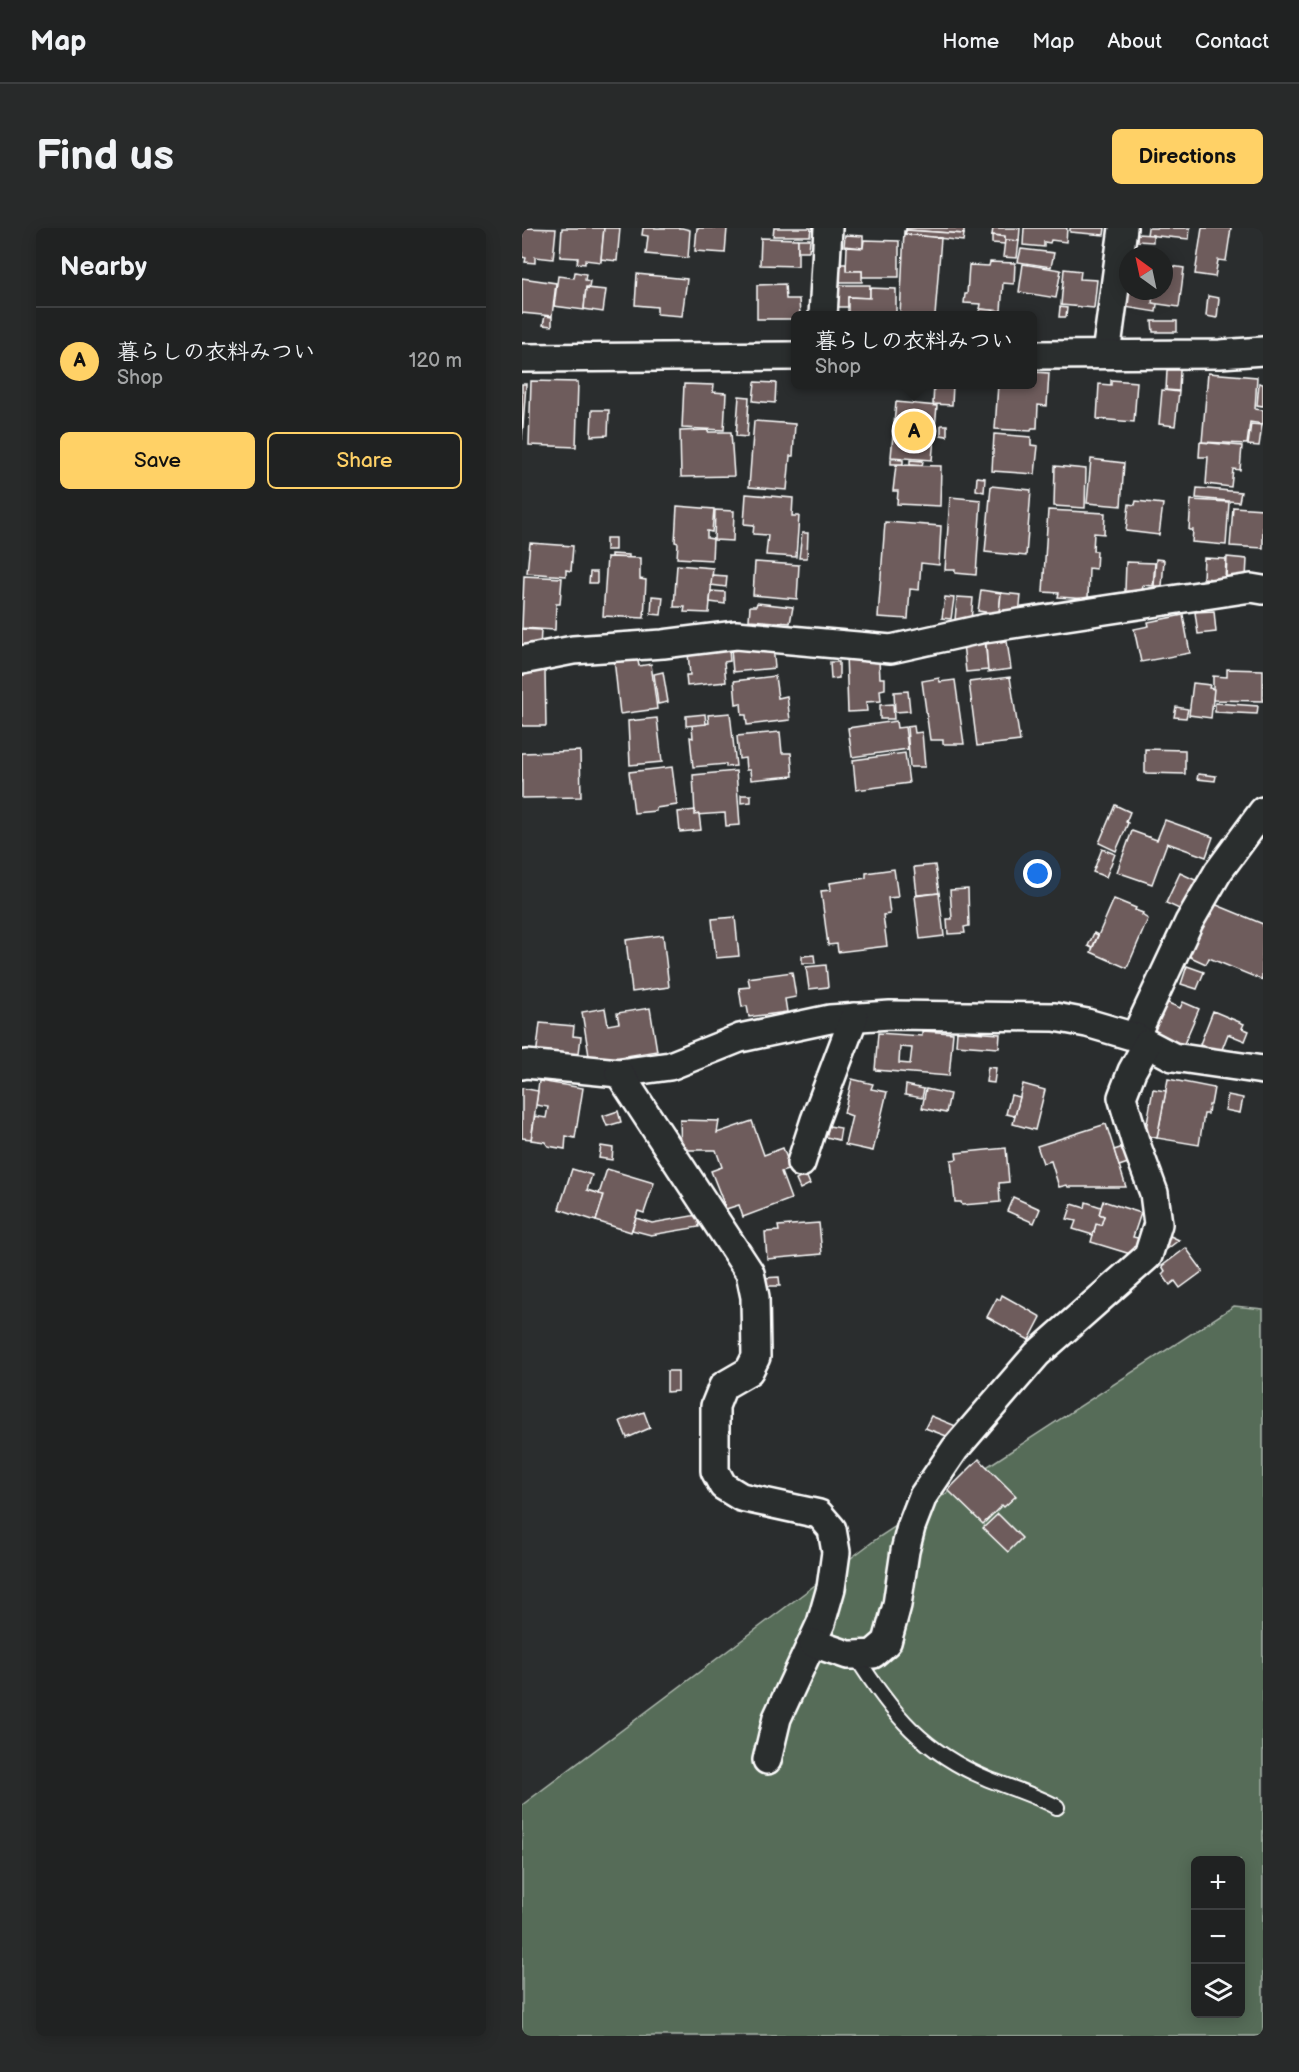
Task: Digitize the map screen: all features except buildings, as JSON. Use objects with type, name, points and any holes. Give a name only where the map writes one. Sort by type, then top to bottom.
[{"type":"street","points":[[823,311],[828,228]]},
{"type":"street","points":[[1106,354],[1123,228]]},
{"type":"street","points":[[1037,355],[1220,354],[1263,351]]},
{"type":"street","points":[[522,358],[791,356]]},
{"type":"street","points":[[522,660],[573,650],[663,644],[736,635],[891,649],[986,628],[1251,588],[1263,590]]},
{"type":"street","points":[[813,1643],[848,1655],[873,1654],[887,1642],[897,1605],[905,1551],[923,1496],[955,1449],[1037,1354],[1148,1256],[1158,1224],[1154,1193],[1122,1097],[1141,1041],[1189,921],[1218,872],[1263,811]]},
{"type":"street","points":[[522,1065],[620,1073],[670,1066],[740,1038],[830,1019],[890,1015],[1056,1017],[1088,1023],[1141,1041],[1173,1057],[1263,1070]]},
{"type":"street","points":[[801,1163],[854,1017]]},
{"type":"street","points":[[620,1073],[750,1273],[755,1297],[756,1357],[749,1371],[723,1386],[716,1406],[715,1471],[723,1486],[741,1497],[819,1514],[832,1529],[836,1552],[831,1588],[813,1643],[795,1676],[777,1718],[767,1760]]},
{"type":"lane","points":[[855,1654],[898,1716],[918,1737],[949,1759],[978,1774],[1039,1797],[1057,1807]]},
{"type":"green space","points":[[1234,1306],[1263,1309],[1263,2036],[522,2036],[522,1805],[879,1537]]},
{"type":"place","name":"暮らしの衣料みつい","points":[[914,431]]}]
